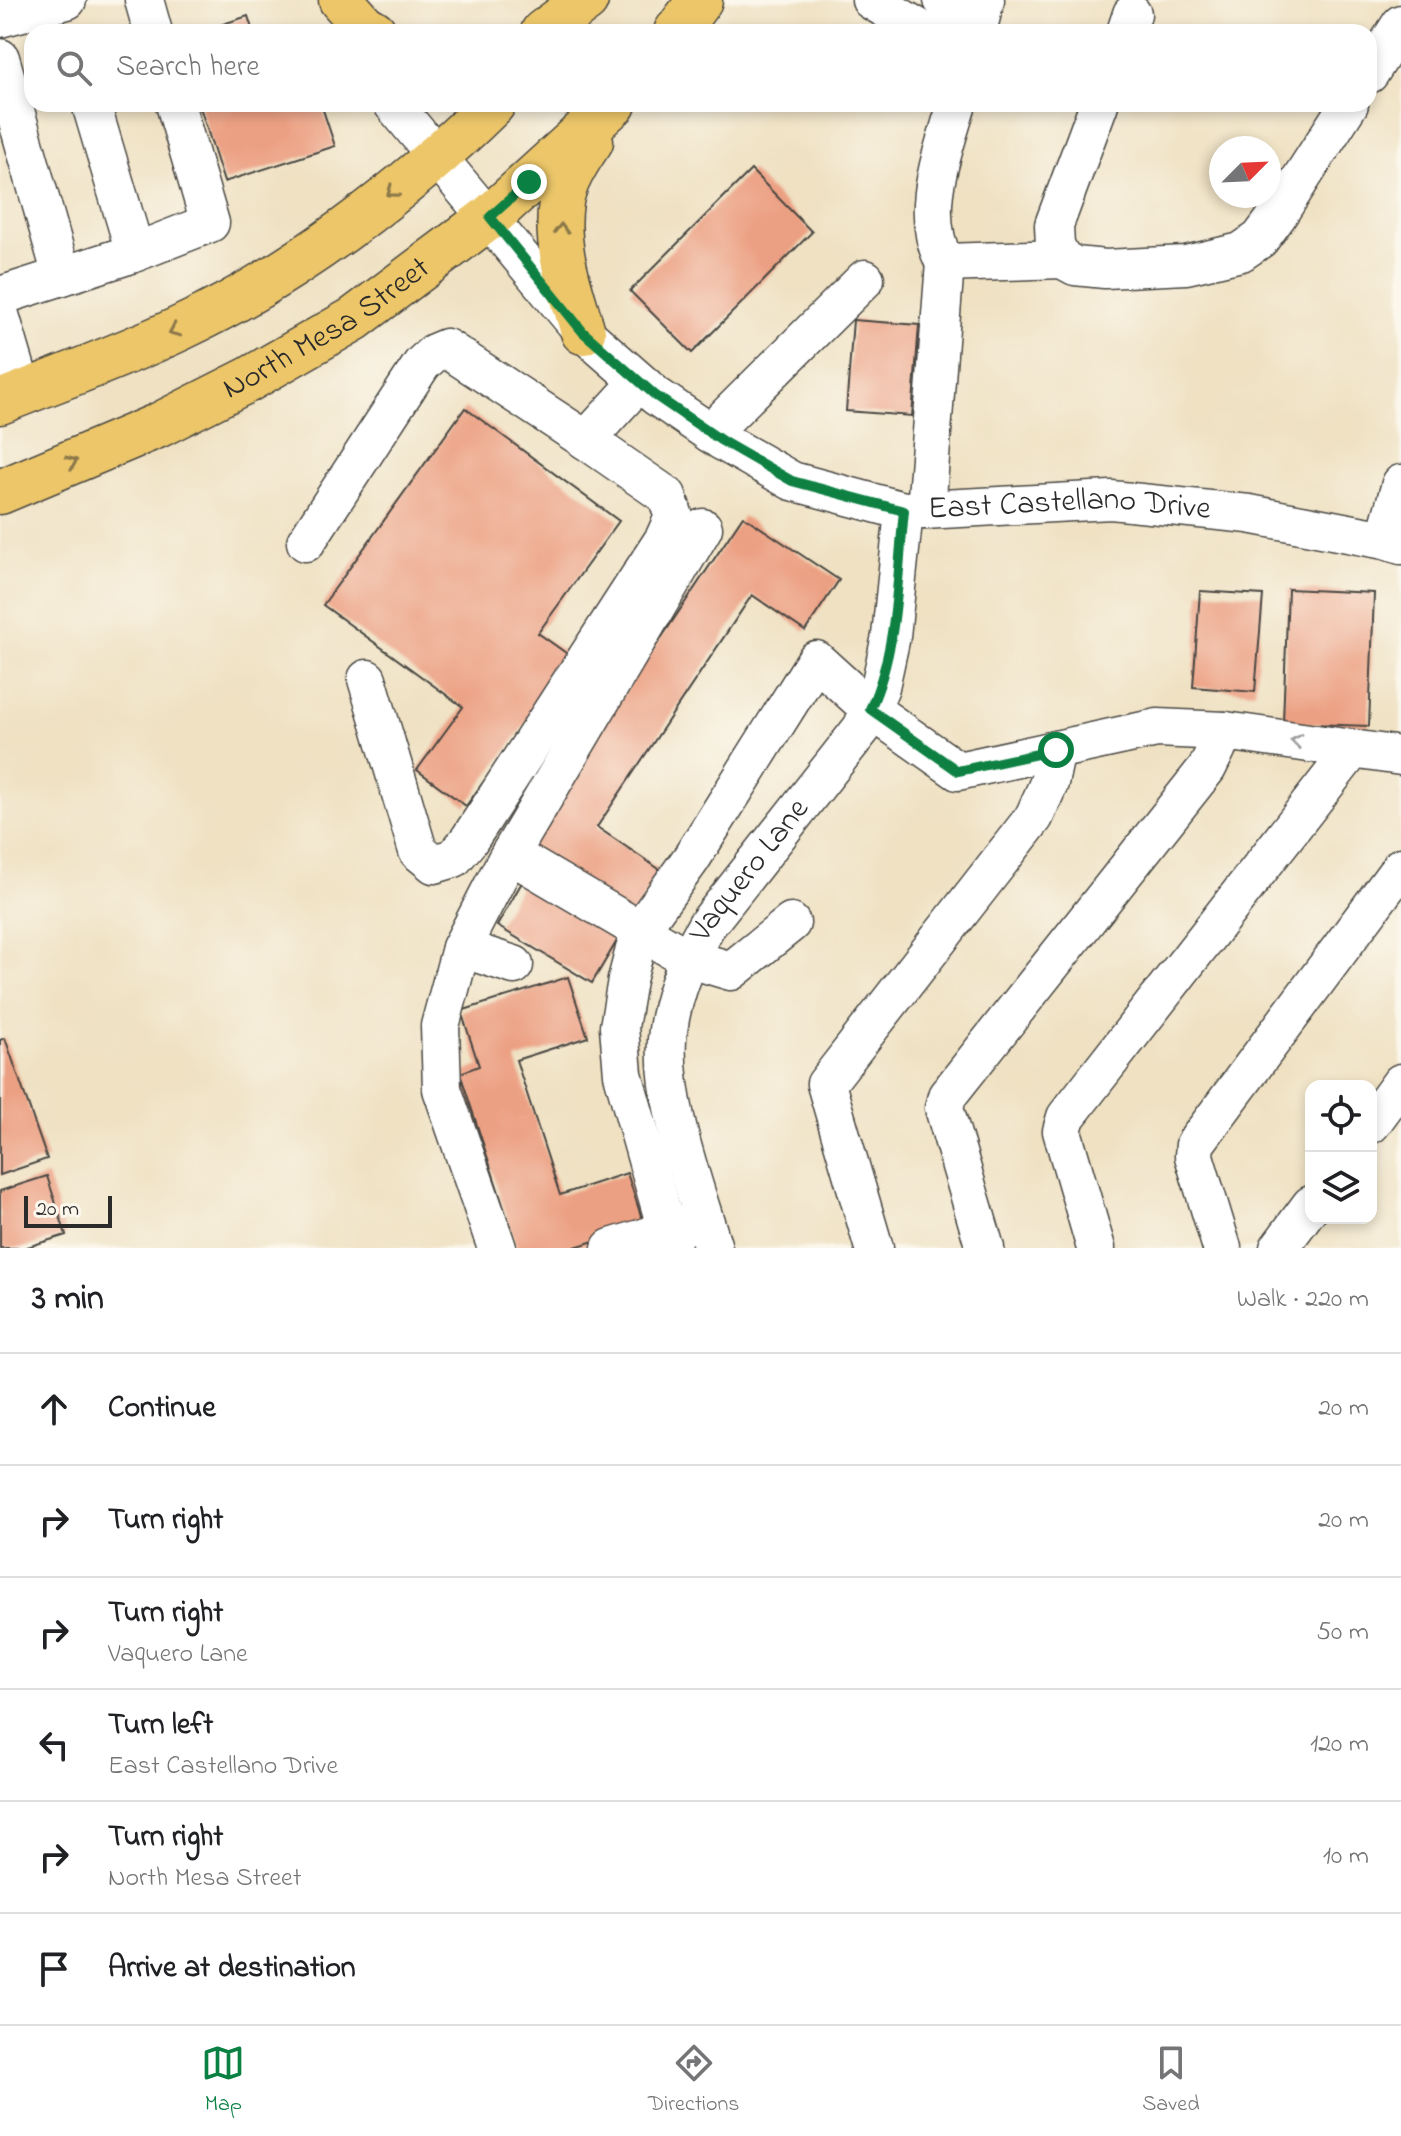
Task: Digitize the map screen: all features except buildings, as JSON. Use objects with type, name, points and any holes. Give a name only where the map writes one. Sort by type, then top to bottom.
[{"type":"main road","points":[[341,0],[362,24]]},
{"type":"main road","points":[[554,24],[588,0]]},
{"type":"main road","points":[[568,24],[588,0]]},
{"type":"main road","points":[[682,24],[700,0]]},
{"type":"main road","points":[[11,398],[182,328],[253,289],[312,251],[438,157],[485,112]]},
{"type":"main road","name":"North Mesa Street","points":[[0,492],[157,426],[248,380],[354,319],[490,217],[605,112]]},
{"type":"main road","points":[[583,332],[560,249],[561,201],[576,164],[609,112]]},
{"type":"street","points":[[144,0],[151,24]]},
{"type":"street","points":[[323,0],[335,24]]},
{"type":"street","points":[[871,0],[946,24]]},
{"type":"street","points":[[955,24],[985,0]]},
{"type":"street","points":[[0,18],[66,11]]},
{"type":"street","points":[[1377,62],[1401,24]]},
{"type":"street","points":[[0,58],[62,276]]},
{"type":"street","points":[[93,112],[135,252]]},
{"type":"street","points":[[0,296],[135,252],[210,223],[177,112]]},
{"type":"street","name":"East Castellano Drive","points":[[400,112],[583,332],[639,382],[710,433],[792,481],[915,511],[1111,500],[1249,514],[1393,542]]},
{"type":"street","name":"Vaquero Lane","points":[[708,1234],[672,1104],[667,1069],[668,1030],[687,958],[706,926],[862,728],[880,687],[915,511],[945,263],[936,246],[932,190],[955,112]]},
{"type":"street","points":[[1062,259],[1055,245],[1054,225],[1096,112]]},
{"type":"street","points":[[945,263],[1062,259],[1075,266],[1105,269],[1186,265],[1241,252],[1260,239],[1269,227],[1344,112]]},
{"type":"street","points":[[710,433],[865,279]]},
{"type":"street","points":[[0,315],[11,398]]},
{"type":"street","points":[[306,542],[422,364],[434,353],[446,348],[667,496],[674,517],[664,539],[469,840],[454,858],[434,864],[418,851],[367,679]]},
{"type":"street","points":[[586,440],[639,382]]},
{"type":"street","points":[[1393,542],[1401,484]]},
{"type":"street","points":[[497,1248],[442,1089],[440,1026],[461,948],[510,854],[703,528]]},
{"type":"street","points":[[669,1240],[623,1074],[619,1027],[627,980],[640,930],[691,859],[816,660],[870,709],[958,771],[1157,728],[1225,731],[1401,756]]},
{"type":"street","points":[[985,1248],[944,1108],[947,1096],[1207,768],[1225,731]]},
{"type":"street","points":[[1096,1248],[1062,1131],[1066,1117],[1353,749]]},
{"type":"street","points":[[874,1248],[826,1084],[1034,817],[1049,783],[1056,750]]},
{"type":"street","points":[[510,854],[687,958],[731,971],[791,923]]},
{"type":"street","points":[[691,859],[730,894]]},
{"type":"street","points":[[1222,1248],[1194,1156],[1195,1144],[1401,867]]},
{"type":"street","points":[[461,948],[514,965]]},
{"type":"street","points":[[1377,1116],[1401,1083]]},
{"type":"street","points":[[632,1113],[672,1104]]},
{"type":"street","points":[[1279,1248],[1305,1213]]},
{"type":"street","points":[[611,1248],[708,1234]]},
{"type":"route","points":[[529,182],[490,217],[583,332],[639,382],[722,441],[792,481],[904,511],[891,636],[880,687],[870,709],[958,771],[1056,750]]}]
